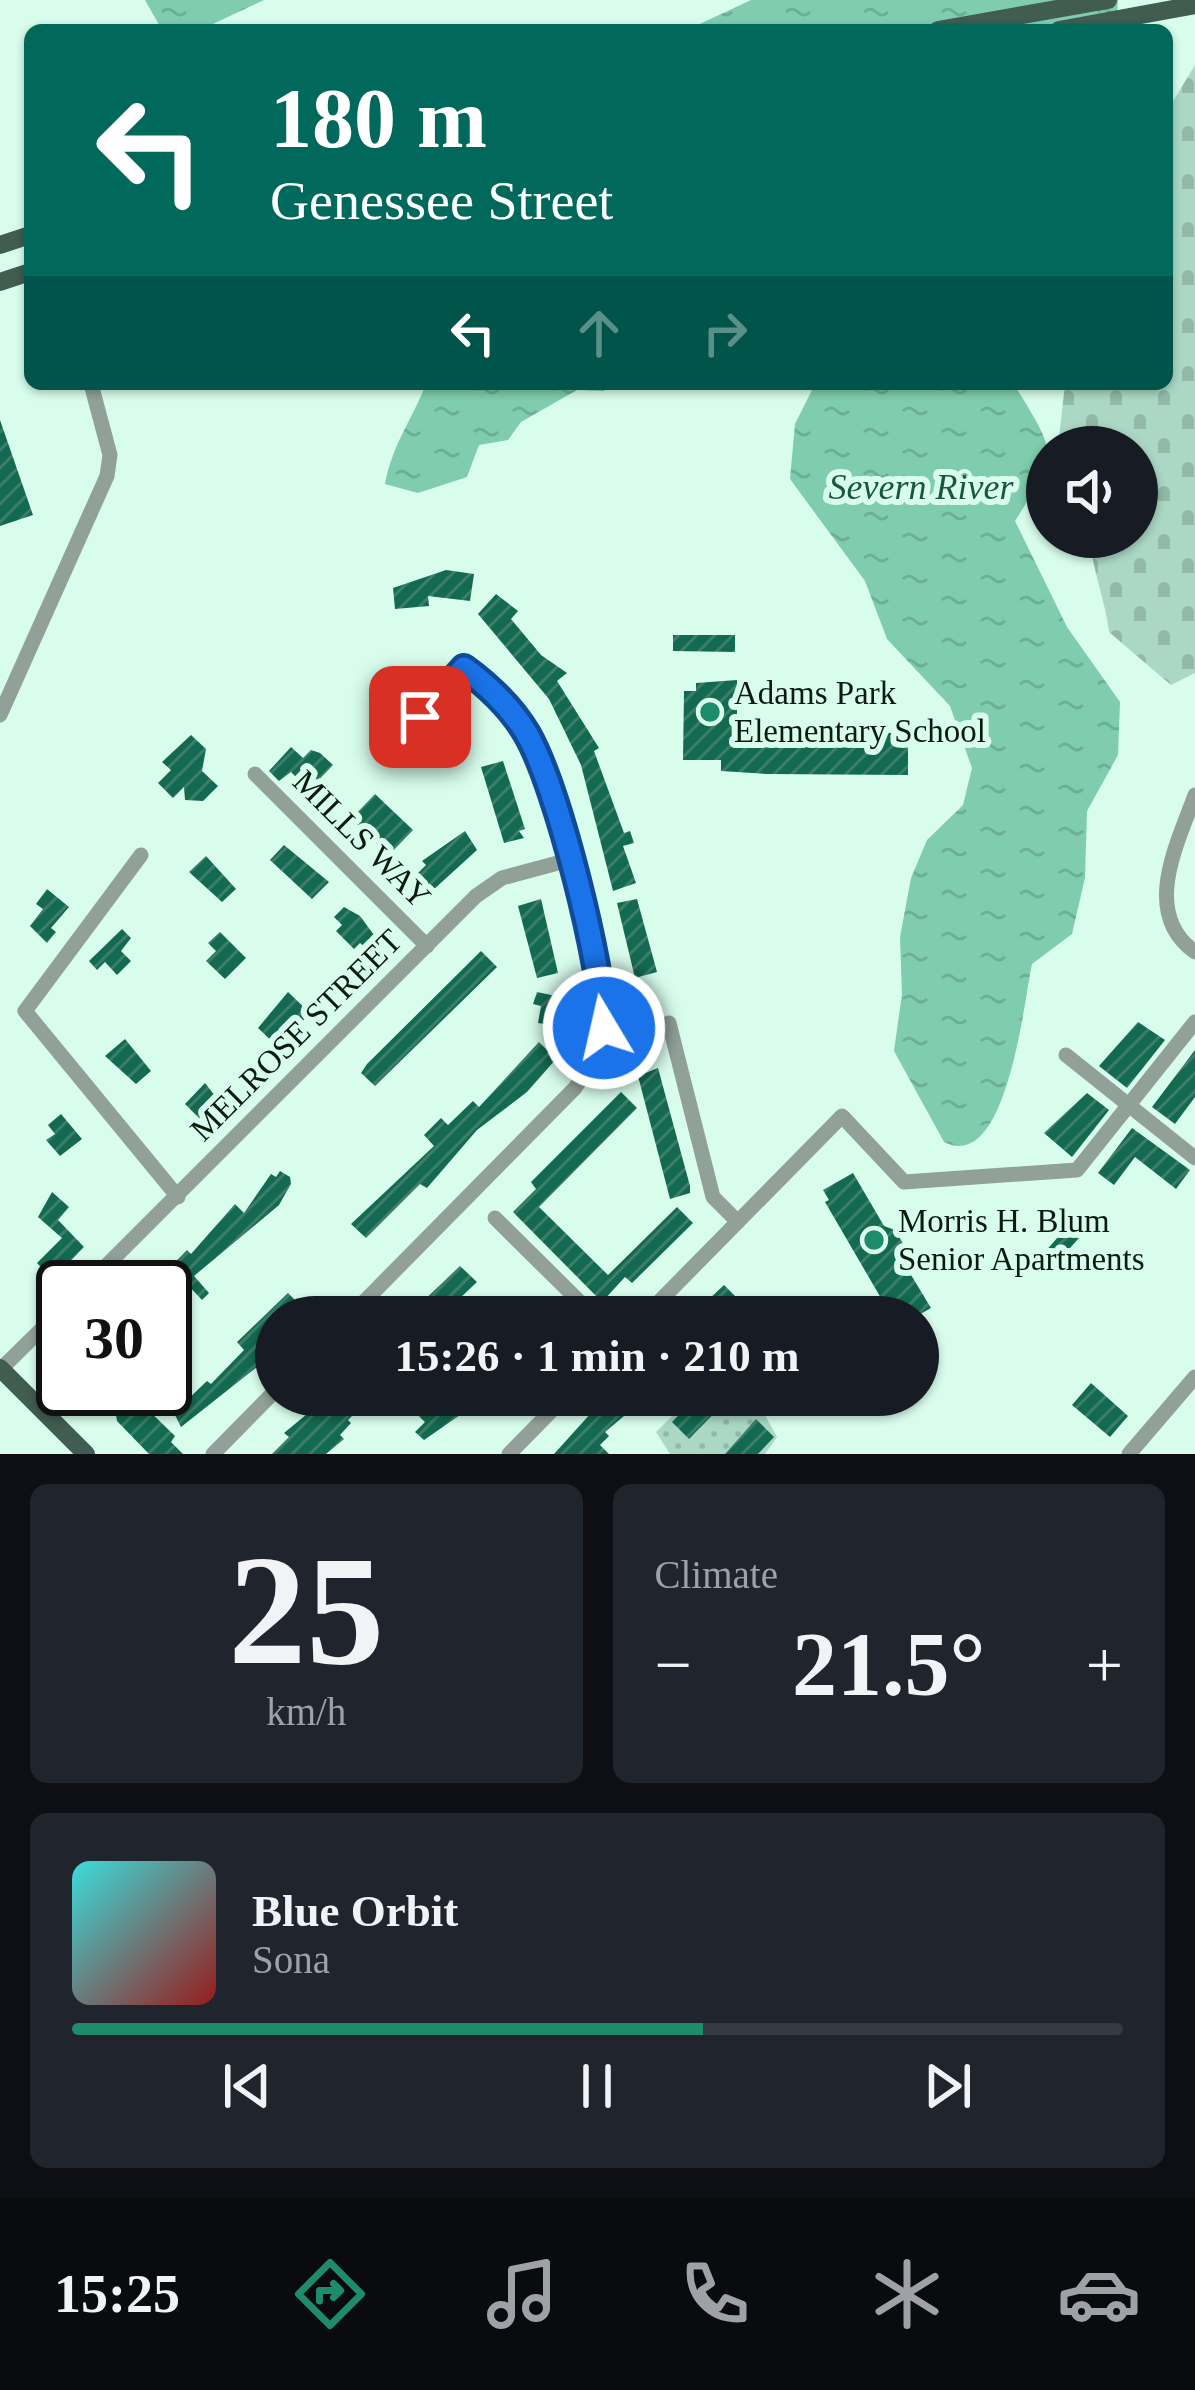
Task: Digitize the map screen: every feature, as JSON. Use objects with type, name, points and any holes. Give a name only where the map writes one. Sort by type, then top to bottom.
[{"type":"main road","points":[[972,24],[1108,0]]},
{"type":"main road","points":[[1092,24],[1195,5]]},
{"type":"main road","points":[[0,1369],[86,1454]]},
{"type":"street","points":[[0,715],[106,476],[110,454],[93,390]]},
{"type":"street","points":[[370,1296],[575,1088],[600,1050],[603,1004],[569,860],[529,738],[489,686],[464,668],[398,742]]},
{"type":"street","name":"MILLS WAY","points":[[255,773],[427,946]]},
{"type":"street","points":[[1195,795],[1164,889],[1168,919],[1195,952]]},
{"type":"street","points":[[141,855],[25,1011],[178,1197]]},
{"type":"street","name":"MELROSE STREET","points":[[113,1260],[427,946],[502,878],[569,860]]},
{"type":"street","points":[[665,1296],[842,1116],[904,1182],[1077,1170],[1195,1022]]},
{"type":"street","points":[[669,1023],[713,1197],[738,1222]]},
{"type":"street","points":[[1066,1055],[1195,1158]]},
{"type":"street","points":[[495,1218],[574,1296]]},
{"type":"street","points":[[0,1369],[36,1334]]},
{"type":"street","points":[[1129,1454],[1195,1377]]},
{"type":"street","points":[[213,1454],[255,1411]]},
{"type":"street","points":[[509,1454],[546,1416]]},
{"type":"green space","points":[[1195,65],[1195,673],[1171,685],[1109,632],[1093,558],[1158,558],[1158,426],[1060,426],[1064,390],[1173,390],[1173,101]]},
{"type":"green space","points":[[672,1416],[766,1416],[777,1437],[765,1454],[670,1454],[656,1432]]},
{"type":"water","points":[[145,0],[264,0],[213,24],[159,24]]},
{"type":"water","points":[[751,0],[1118,0],[1116,24],[700,24]]},
{"type":"water","points":[[423,390],[577,390],[521,422],[508,440],[479,445],[467,477],[418,493],[385,484]]},
{"type":"water","name":"Severn River","points":[[812,390],[1018,390],[1039,426],[1026,426],[1026,503],[1015,521],[1026,543],[1026,558],[1033,558],[1067,627],[1120,702],[1118,755],[1087,811],[1085,878],[1072,934],[1032,964],[1009,1079],[983,1133],[966,1145],[944,1142],[894,1051],[902,994],[900,937],[911,878],[927,840],[963,805],[972,768],[950,706],[887,639],[865,581],[790,479],[795,424]]},
{"type":"building","points":[[0,420],[33,515],[0,526]]},
{"type":"building","points":[[446,570],[474,574],[470,601],[428,596],[429,606],[395,609],[393,588]]},
{"type":"building","points":[[496,594],[518,611],[511,619],[541,655],[567,673],[557,681],[599,748],[594,751],[624,833],[630,831],[634,843],[623,846],[636,883],[613,891],[581,765],[549,699],[478,614]]},
{"type":"building","points":[[673,635],[735,635],[735,652],[673,651]]},
{"type":"building","name":"Adams Park Elementary School","points":[[737,680],[737,732],[908,733],[908,775],[721,771],[721,760],[683,760],[684,691],[696,691],[696,683]]},
{"type":"building","points":[[191,735],[206,749],[202,771],[218,786],[203,801],[185,800],[184,787],[173,798],[158,783],[171,770],[162,762]]},
{"type":"building","points":[[291,747],[303,758],[311,750],[320,753],[333,765],[309,790],[291,772],[279,781],[269,771]]},
{"type":"building","points":[[503,761],[525,829],[519,831],[524,838],[504,843],[481,767]]},
{"type":"building","points":[[375,794],[413,830],[389,855],[357,824],[361,820],[355,815]]},
{"type":"building","points":[[465,831],[477,850],[421,901],[406,885],[426,865],[422,861]]},
{"type":"building","points":[[284,845],[329,882],[312,899],[270,860]]},
{"type":"building","points":[[206,856],[236,889],[222,902],[189,872]]},
{"type":"building","points":[[47,889],[69,907],[51,928],[56,932],[47,943],[30,926],[43,909],[36,904]]},
{"type":"building","points":[[541,899],[558,973],[537,978],[518,906]]},
{"type":"building","points":[[637,899],[657,972],[635,978],[617,903]]},
{"type":"building","points":[[344,907],[360,916],[377,939],[367,949],[360,943],[354,949],[336,931],[342,925],[334,917]]},
{"type":"building","points":[[122,929],[131,938],[121,951],[131,961],[117,975],[105,962],[97,970],[89,961]]},
{"type":"building","points":[[220,932],[246,958],[225,979],[206,961],[216,951],[208,943]]},
{"type":"building","points":[[481,951],[497,967],[375,1086],[361,1073],[367,1064]]},
{"type":"building","points":[[288,992],[310,1013],[279,1048],[258,1028]]},
{"type":"building","points":[[537,992],[565,998],[561,1027],[538,1023],[541,1006],[533,1004]]},
{"type":"building","points":[[1138,1022],[1165,1040],[1127,1088],[1099,1066]]},
{"type":"building","points":[[125,1039],[151,1071],[136,1084],[105,1056]]},
{"type":"building","points":[[539,1042],[556,1059],[527,1092],[477,1130],[427,1188],[420,1184],[366,1238],[351,1224],[434,1146],[424,1135],[441,1118],[448,1125],[473,1101],[479,1107]]},
{"type":"building","points":[[1195,1050],[1195,1097],[1175,1124],[1152,1107]]},
{"type":"building","points":[[658,1068],[690,1186],[690,1193],[670,1199],[638,1076]]},
{"type":"building","points":[[205,1083],[222,1105],[204,1123],[185,1104]]},
{"type":"building","points":[[621,1092],[637,1108],[539,1207],[608,1275],[677,1207],[693,1223],[632,1283],[625,1277],[608,1296],[596,1296],[513,1212],[536,1189],[531,1182]]},
{"type":"building","points":[[1087,1093],[1109,1110],[1072,1157],[1044,1133]]},
{"type":"building","points":[[61,1114],[82,1139],[60,1156],[46,1140],[55,1134],[48,1125]]},
{"type":"building","points":[[1132,1128],[1190,1170],[1176,1189],[1135,1157],[1114,1185],[1098,1173]]},
{"type":"building","points":[[280,1171],[290,1177],[291,1184],[279,1205],[194,1276],[209,1293],[202,1300],[192,1289],[192,1260],[177,1260],[187,1250],[191,1254],[235,1204],[244,1213],[271,1174],[276,1177]]},
{"type":"building","name":"Morris H. Blum Senior Apartments","points":[[853,1173],[884,1226],[895,1230],[908,1252],[903,1254],[905,1265],[924,1296],[880,1296],[825,1202],[829,1200],[823,1190]]},
{"type":"building","points":[[52,1192],[69,1207],[58,1220],[84,1247],[71,1260],[40,1260],[62,1238],[38,1217]]},
{"type":"building","points":[[1074,1219],[1086,1230],[1055,1265],[1043,1254]]},
{"type":"building","points":[[460,1266],[477,1282],[462,1296],[429,1296]]},
{"type":"building","points":[[724,1285],[735,1296],[712,1296]]},
{"type":"building","points":[[255,1325],[255,1369],[181,1427],[176,1416],[192,1416],[192,1395],[207,1381],[211,1384],[244,1350],[237,1342]]},
{"type":"building","points":[[1091,1383],[1128,1416],[1110,1437],[1072,1405]]},
{"type":"building","points":[[116,1416],[154,1416],[175,1436],[171,1442],[183,1454],[149,1454]]},
{"type":"building","points":[[305,1416],[352,1416],[340,1435],[344,1439],[326,1454],[272,1454],[289,1437],[284,1433]]},
{"type":"building","points":[[419,1416],[459,1416],[424,1440],[415,1432],[425,1422]]},
{"type":"building","points":[[588,1416],[624,1416],[605,1432],[609,1436],[600,1445],[609,1454],[554,1454]]},
{"type":"building","points":[[678,1416],[711,1416],[689,1439],[672,1422]]},
{"type":"building","points":[[756,1419],[774,1437],[758,1454],[725,1454]]},
{"type":"place","name":"Adams Park Elementary School","points":[[710,712]]},
{"type":"place","name":"Morris H. Blum Senior Apartments","points":[[874,1240]]},
{"type":"route","points":[[420,717],[464,668],[489,686],[529,738],[569,860],[603,1004],[604,1028]]}]
